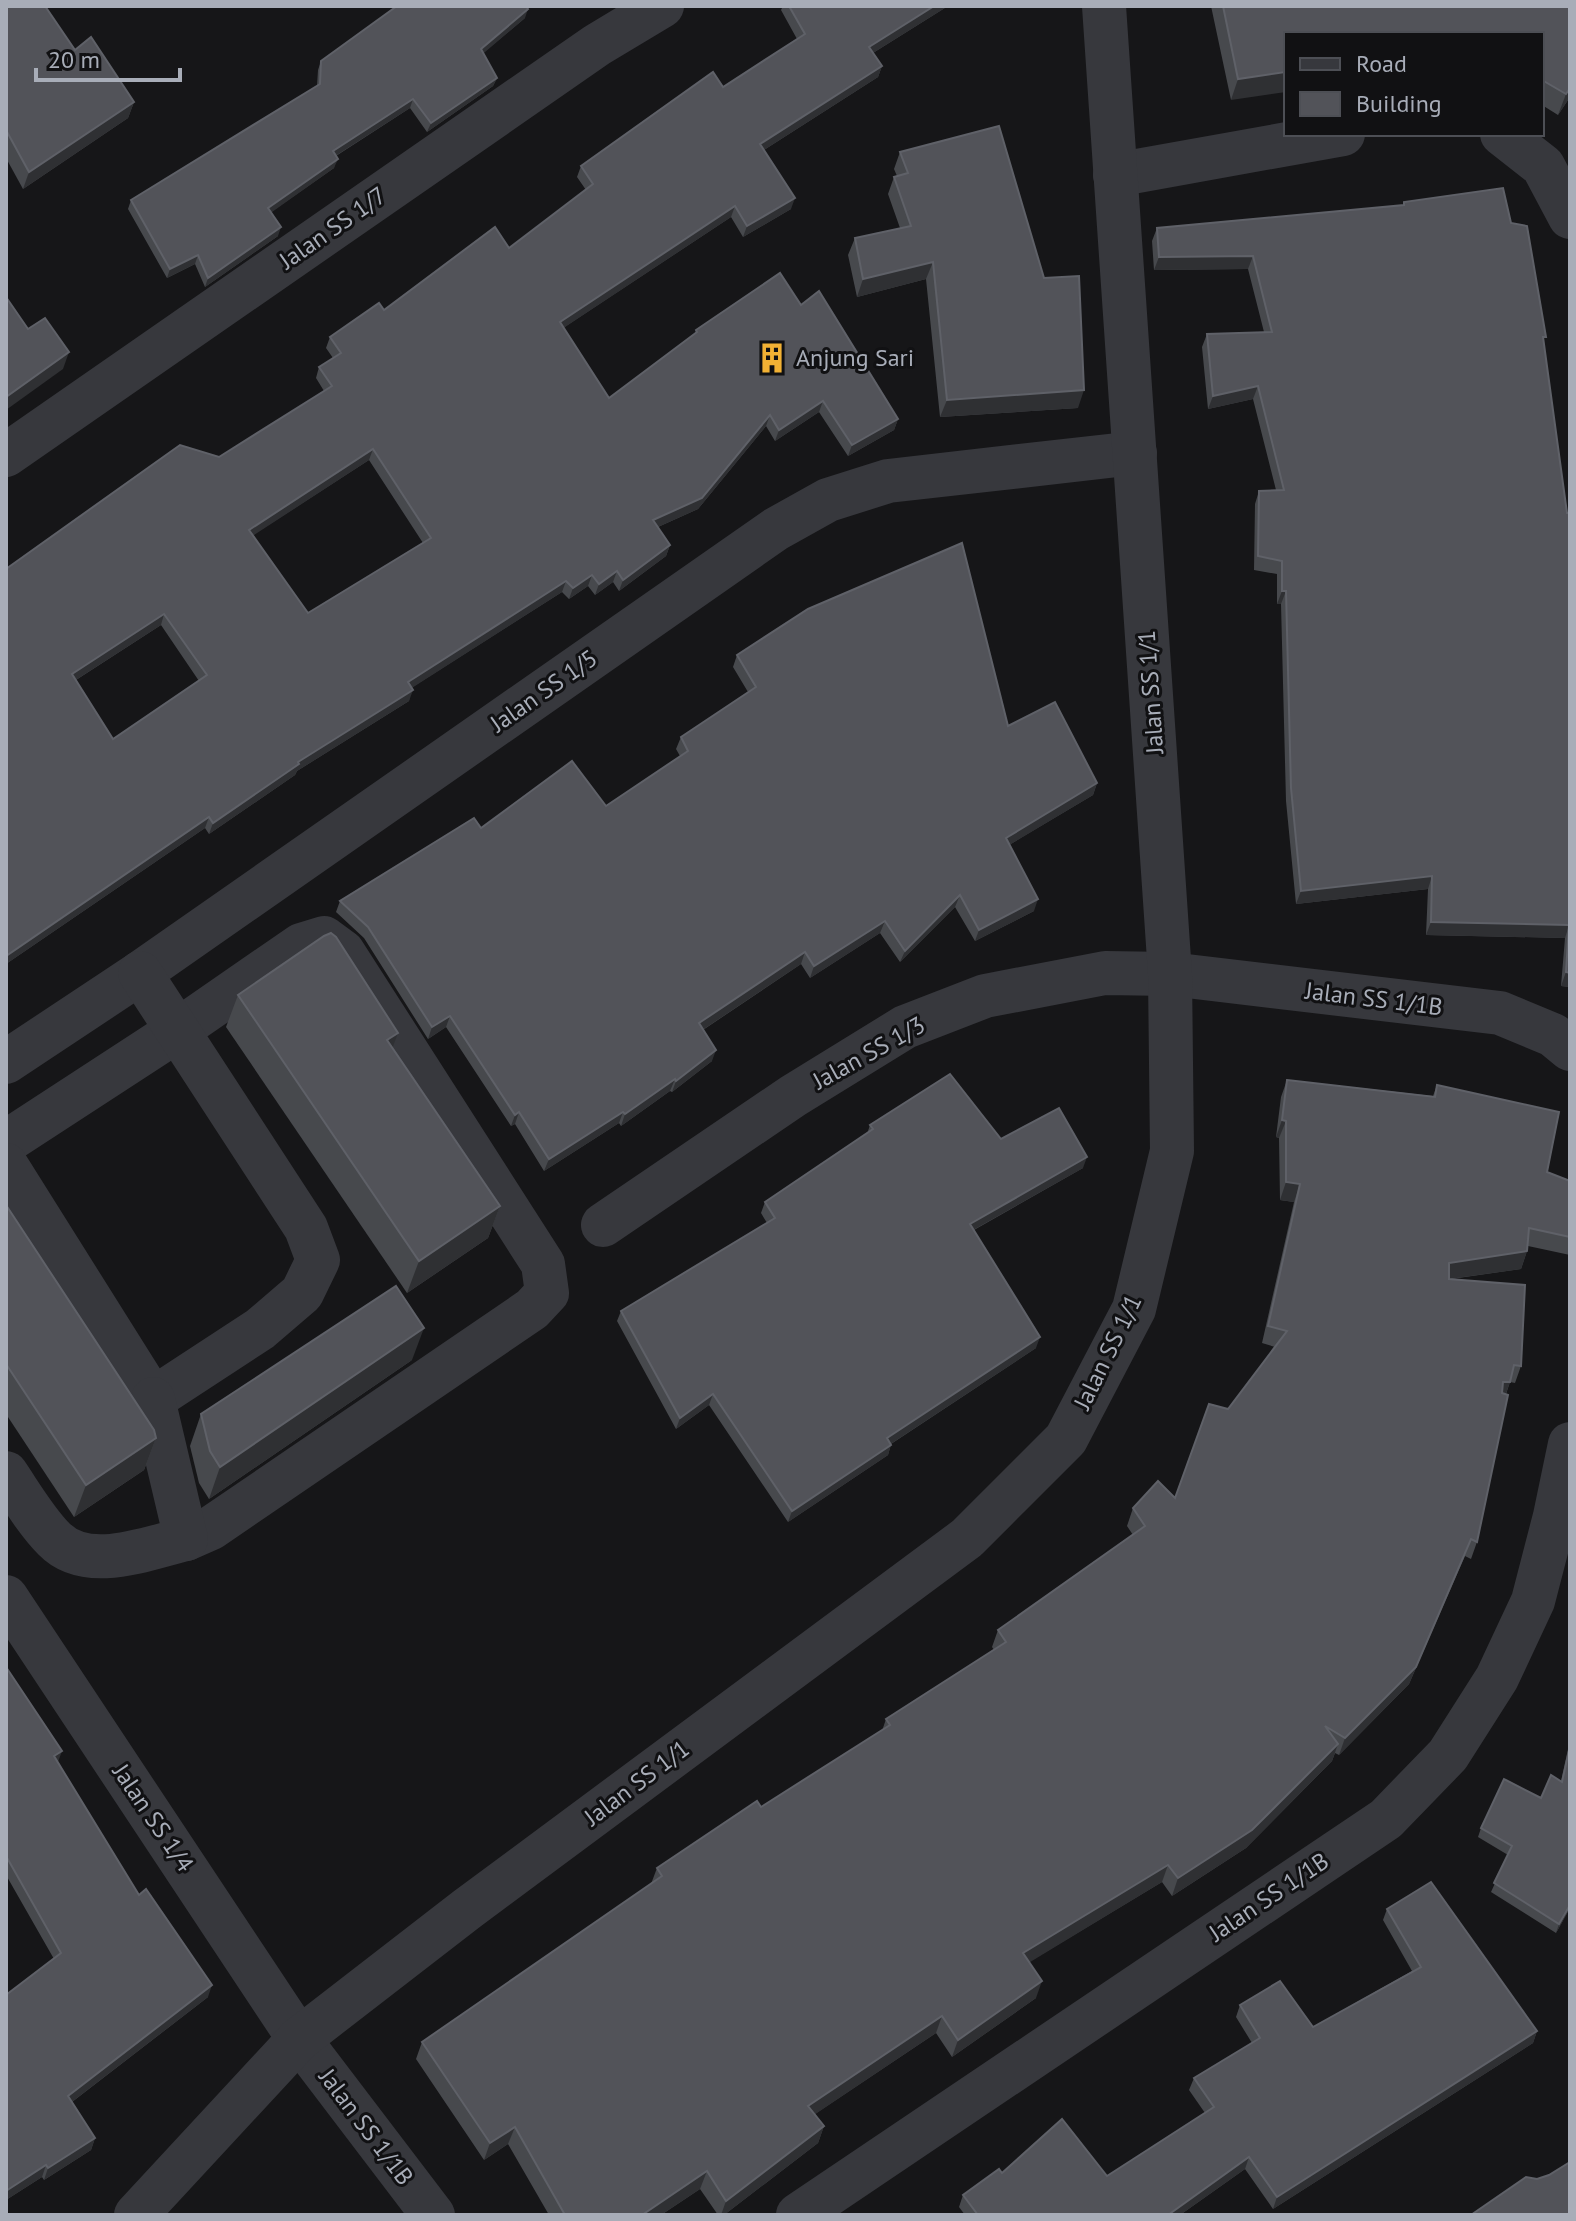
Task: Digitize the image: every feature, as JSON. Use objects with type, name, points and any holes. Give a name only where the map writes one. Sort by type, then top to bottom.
[{"type":"street","name":"Jalan SS 1/7","points":[[6,455],[594,26],[662,6]]},
{"type":"street","name":"Jalan SS 1/1","points":[[136,2215],[299,2039],[480,1899],[967,1538],[1066,1439],[1134,1309],[1172,1151],[1170,974],[1104,6]]},
{"type":"street","points":[[1115,175],[1332,136]]},
{"type":"street","points":[[1505,136],[1543,166],[1570,217]]},
{"type":"street","name":"Jalan SS 1/5","points":[[6,1062],[159,1001],[776,529],[828,500],[888,481],[1135,453]]},
{"type":"street","points":[[6,1142],[159,1001],[324,938],[343,952],[543,1264],[547,1293],[532,1309],[364,1425],[211,1528],[186,1539],[113,1556],[76,1554],[55,1541],[6,1473]]},
{"type":"street","name":"Jalan SS 1/3","points":[[603,1225],[793,1096],[905,1027],[985,996],[1105,973],[1170,974]]},
{"type":"street","name":"Jalan SS 1/1B","points":[[1170,974],[1500,1013],[1553,1035],[1570,1049]]},
{"type":"street","points":[[153,1399],[260,1329],[302,1293],[318,1260],[306,1228],[159,1001]]},
{"type":"street","points":[[6,1165],[153,1399],[186,1539]]},
{"type":"street","name":"Jalan SS 1/1B","points":[[798,2215],[1386,1819],[1448,1755],[1497,1678],[1533,1601],[1570,1444]]},
{"type":"street","name":"Jalan SS 1/4","points":[[6,1597],[299,2039]]},
{"type":"street","name":"Jalan SS 1/1B","points":[[299,2039],[433,2215]]},
{"type":"building","points":[[6,6],[45,6],[75,50],[91,37],[134,102],[29,172],[6,130]]},
{"type":"building","points":[[397,6],[526,6],[528,9],[481,49],[497,78],[431,123],[413,99],[333,151],[338,159],[268,208],[281,227],[208,278],[198,255],[170,269],[131,200],[320,84],[321,61]]},
{"type":"building","points":[[789,6],[934,6],[869,47],[882,66],[760,144],[795,198],[747,226],[735,206],[560,322],[609,398],[696,330],[780,273],[801,305],[819,291],[898,419],[852,445],[823,401],[779,430],[770,415],[702,498],[653,520],[670,545],[623,580],[617,571],[599,584],[592,575],[573,588],[566,581],[408,682],[413,690],[298,762],[213,823],[209,817],[6,956],[6,569],[180,445],[219,457],[332,386],[319,367],[341,353],[330,337],[379,303],[384,310],[495,227],[509,248],[593,184],[581,166],[713,72],[723,87],[805,34]],"holes":[[[373,449],[431,538],[308,613],[249,530]],[[164,614],[207,675],[113,739],[72,674]]]},
{"type":"building","points":[[1223,6],[1570,6],[1570,88],[1566,94],[1544,81],[1544,32],[1284,32],[1284,72],[1238,79]]},
{"type":"building","points":[[999,126],[1044,278],[1079,276],[1084,390],[947,400],[933,262],[863,279],[855,238],[911,226],[894,177],[908,173],[900,152]]},
{"type":"building","points":[[1503,188],[1511,223],[1527,226],[1546,337],[1543,337],[1567,513],[1570,513],[1570,973],[1566,972],[1569,925],[1431,922],[1432,876],[1301,891],[1291,788],[1286,591],[1282,591],[1282,561],[1258,556],[1259,491],[1284,490],[1258,386],[1213,396],[1207,334],[1272,332],[1253,256],[1159,257],[1157,228],[1404,205],[1404,202]]},
{"type":"building","points":[[6,297],[28,329],[45,318],[69,352],[6,397]]},
{"type":"building","points":[[962,543],[1008,726],[1055,702],[1097,783],[1006,838],[1038,899],[979,930],[960,895],[905,951],[885,921],[814,966],[805,952],[699,1023],[716,1050],[676,1081],[549,1159],[519,1112],[515,1115],[450,1016],[432,1027],[368,927],[340,901],[474,818],[481,828],[572,761],[606,806],[688,751],[681,737],[756,687],[737,655],[808,609]]},
{"type":"building","points":[[331,933],[398,1033],[387,1040],[500,1206],[419,1261],[238,995]]},
{"type":"building","points":[[950,1074],[1001,1139],[1059,1108],[1087,1157],[970,1224],[1040,1337],[887,1438],[891,1445],[792,1511],[713,1394],[680,1418],[621,1311],[775,1218],[765,1202],[873,1129],[870,1125]]},
{"type":"building","points":[[1287,1080],[1435,1097],[1437,1085],[1559,1112],[1547,1172],[1570,1181],[1570,1237],[1529,1228],[1527,1251],[1449,1263],[1449,1279],[1525,1285],[1521,1366],[1514,1365],[1510,1382],[1503,1382],[1502,1393],[1508,1395],[1477,1542],[1471,1539],[1416,1667],[1345,1738],[1325,1726],[1338,1744],[1252,1830],[1178,1878],[1168,1865],[1023,1953],[1042,1981],[958,2040],[942,2016],[808,2106],[824,2126],[726,2201],[707,2171],[642,2215],[565,2215],[515,2127],[490,2143],[422,2042],[662,1876],[657,1868],[757,1801],[761,1807],[890,1725],[886,1719],[1006,1642],[998,1630],[1145,1526],[1133,1508],[1158,1481],[1175,1498],[1209,1404],[1228,1409],[1287,1331],[1268,1326],[1300,1184],[1286,1182],[1286,1121],[1282,1120]]},
{"type":"building","points":[[6,1205],[154,1430],[156,1438],[86,1485],[6,1364]]},
{"type":"building","points":[[396,1286],[424,1328],[220,1467],[210,1451],[201,1414]]},
{"type":"building","points":[[6,1667],[62,1751],[54,1756],[139,1895],[146,1889],[212,1985],[68,2096],[95,2138],[6,2191],[6,1995],[61,1953],[6,1856]]},
{"type":"building","points":[[1570,1746],[1570,1905],[1559,1924],[1494,1883],[1512,1846],[1481,1828],[1504,1779],[1541,1798],[1551,1775],[1562,1782]]},
{"type":"building","points":[[1431,1882],[1537,2031],[1277,2197],[1249,2157],[1168,2215],[978,2215],[963,2195],[999,2169],[1002,2173],[1062,2119],[1107,2176],[1214,2107],[1194,2078],[1260,2038],[1240,2005],[1280,1981],[1313,2027],[1421,1967],[1387,1909]]},
{"type":"building","points":[[1570,2162],[1570,2215],[1471,2215],[1526,2177],[1537,2179],[1549,2175]]},
{"type":"place","name":"Anjung Sari","points":[[772,358]]}]
